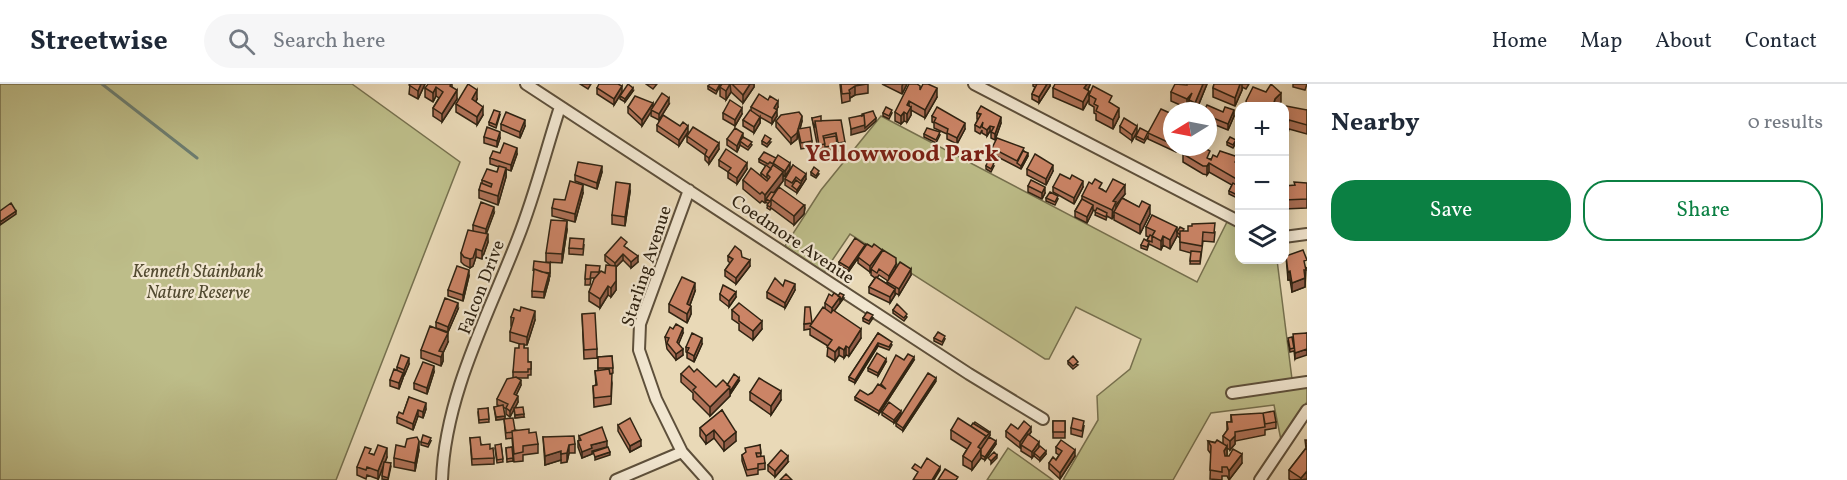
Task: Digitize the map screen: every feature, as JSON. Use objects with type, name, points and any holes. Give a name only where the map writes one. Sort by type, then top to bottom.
[{"type":"street","name":"Coedmore Avenue","points":[[526,84],[969,374],[1043,419]]},
{"type":"street","points":[[974,84],[1235,220]]},
{"type":"street","name":"Falcon Drive","points":[[442,480],[448,425],[460,386],[520,234],[560,107]]},
{"type":"street","name":"Starling Avenue","points":[[689,190],[640,324],[639,339],[642,362],[656,399],[682,452],[707,480]]},
{"type":"street","points":[[1289,236],[1307,234]]},
{"type":"street","points":[[1232,393],[1307,382]]},
{"type":"street","points":[[1260,480],[1307,410]]},
{"type":"street","points":[[616,480],[682,452]]},
{"type":"green space","name":"Kenneth Stainbank Nature Reserve","points":[[0,84],[352,84],[460,162],[336,480],[0,480]]},
{"type":"green space","points":[[881,116],[1197,282],[1228,220],[1235,223],[1235,264],[1278,264],[1293,387],[1307,385],[1307,402],[1281,440],[1274,405],[1211,413],[1173,480],[1063,480],[1098,420],[1097,396],[1130,369],[1141,339],[1076,307],[1049,359],[1045,359],[850,234],[823,274],[785,246],[821,190]]},
{"type":"green space","points":[[1008,448],[1053,480],[987,480]]},
{"type":"building","points":[[410,84],[421,84],[418,91]]},
{"type":"building","points":[[428,84],[451,84],[450,86],[457,90],[442,114],[433,108],[443,92],[436,87],[433,93],[425,88]]},
{"type":"building","points":[[468,84],[477,90],[472,99],[483,107],[477,117],[456,104]]},
{"type":"building","points":[[599,84],[622,86],[614,99],[597,88]]},
{"type":"building","points":[[628,84],[633,88],[625,99],[620,96]]},
{"type":"building","points":[[720,84],[716,91],[708,86]]},
{"type":"building","points":[[722,84],[730,84],[726,91],[720,87]]},
{"type":"building","points":[[732,84],[750,84],[743,95]]},
{"type":"building","points":[[841,84],[867,84],[855,86],[849,90],[850,93],[842,94]]},
{"type":"building","points":[[909,84],[917,84],[920,90],[923,84],[937,88],[925,110],[909,101],[907,105],[911,107],[907,114],[904,112],[901,116],[895,112]]},
{"type":"building","points":[[1037,84],[1047,84],[1039,97],[1032,94]]},
{"type":"building","points":[[1055,84],[1087,84],[1084,88],[1089,91],[1083,102],[1053,88]]},
{"type":"building","points":[[1175,84],[1203,84],[1195,102],[1189,100],[1192,93],[1187,99],[1171,92]]},
{"type":"building","points":[[1214,84],[1240,84],[1235,98],[1213,88]]},
{"type":"building","points":[[1271,84],[1281,93],[1274,102],[1246,102],[1253,87],[1266,92]]},
{"type":"building","points":[[1093,86],[1112,96],[1109,102],[1119,108],[1113,120],[1096,111],[1098,106],[1094,104],[1096,99],[1089,95]]},
{"type":"building","points":[[662,93],[669,98],[659,114],[651,110]]},
{"type":"building","points":[[759,94],[768,100],[770,96],[778,101],[774,108],[777,110],[772,118],[751,107]]},
{"type":"building","points":[[635,96],[653,103],[642,120],[628,107]]},
{"type":"building","points":[[730,100],[742,108],[735,120],[723,113]]},
{"type":"building","points":[[981,106],[1001,117],[995,134],[991,132],[994,127],[990,126],[987,130],[982,127],[983,122],[980,128],[975,125],[981,114],[977,113]]},
{"type":"building","points":[[886,107],[892,110],[889,116],[883,113]]},
{"type":"building","points":[[937,107],[965,123],[957,138],[947,133],[948,129],[934,122],[936,118],[932,116]]},
{"type":"building","points":[[1225,107],[1234,110],[1228,124],[1217,120],[1217,109],[1223,112]]},
{"type":"building","points":[[1289,107],[1307,110],[1307,125],[1289,120]]},
{"type":"building","points":[[1161,109],[1163,110],[1163,140],[1148,133]]},
{"type":"building","points":[[494,110],[500,112],[496,125],[489,122]]},
{"type":"building","points":[[750,110],[760,117],[754,127],[743,120]]},
{"type":"building","points":[[873,111],[876,118],[865,128],[862,114]]},
{"type":"building","points":[[506,112],[525,120],[520,132],[501,124]]},
{"type":"building","points":[[799,112],[802,116],[797,133],[791,138],[776,121],[781,115]]},
{"type":"building","points":[[663,115],[680,126],[683,122],[688,126],[679,140],[657,125]]},
{"type":"building","points":[[864,115],[865,125],[851,129],[849,118]]},
{"type":"building","points":[[821,116],[821,121],[815,121],[814,127],[812,118]]},
{"type":"building","points":[[1124,118],[1137,126],[1132,135],[1120,126]]},
{"type":"building","points":[[841,120],[845,142],[838,143],[836,133],[823,136],[825,144],[819,145],[815,121]]},
{"type":"building","points":[[487,127],[500,132],[497,141],[484,137]]},
{"type":"building","points":[[693,127],[719,143],[709,158],[705,155],[707,150],[687,136]]},
{"type":"building","points":[[810,127],[812,141],[801,143],[798,129]]},
{"type":"building","points":[[735,128],[743,133],[737,146],[727,139]]},
{"type":"building","points":[[927,128],[940,132],[936,140],[924,134]]},
{"type":"building","points":[[1140,128],[1148,132],[1144,140],[1136,136]]},
{"type":"building","points":[[765,135],[771,139],[767,144],[762,141]]},
{"type":"building","points":[[836,136],[837,145],[825,147],[824,138]]},
{"type":"building","points":[[743,137],[752,142],[748,147],[740,141]]},
{"type":"building","points":[[1230,137],[1235,140],[1233,145],[1227,142]]},
{"type":"building","points":[[997,138],[1024,148],[1017,161],[992,148]]},
{"type":"building","points":[[504,143],[517,148],[511,165],[490,158],[493,151],[500,153]]},
{"type":"building","points":[[726,149],[747,163],[737,178],[728,172],[731,168],[719,160]]},
{"type":"building","points":[[1023,151],[1028,153],[1021,166],[1017,163]]},
{"type":"building","points":[[1220,151],[1235,156],[1235,178],[1209,163],[1203,166],[1186,156],[1208,156],[1207,158],[1211,160],[1213,156],[1217,157]]},
{"type":"building","points":[[764,152],[776,158],[773,164],[759,159]]},
{"type":"building","points":[[1035,154],[1053,165],[1046,179],[1027,169]]},
{"type":"building","points":[[778,155],[790,163],[785,171],[773,163]]},
{"type":"building","points":[[988,160],[994,163],[991,169],[986,166]]},
{"type":"building","points":[[578,162],[602,166],[597,183],[575,175]]},
{"type":"building","points":[[766,165],[771,169],[767,178],[761,173]]},
{"type":"building","points":[[773,165],[783,172],[765,195],[762,192],[760,194],[743,180],[751,168],[767,181],[770,177],[767,174]]},
{"type":"building","points":[[793,165],[806,174],[801,181],[796,177],[792,183],[785,179]]},
{"type":"building","points":[[499,166],[506,168],[498,196],[479,190],[481,183],[491,187],[492,184],[482,180],[487,169],[497,172]]},
{"type":"building","points":[[814,167],[819,171],[816,176],[811,172]]},
{"type":"building","points":[[1060,174],[1070,179],[1072,175],[1083,181],[1074,198],[1053,187]]},
{"type":"building","points":[[1095,179],[1102,183],[1099,188],[1106,192],[1113,179],[1125,185],[1113,201],[1116,202],[1112,210],[1082,196],[1089,182],[1092,184]]},
{"type":"building","points":[[796,180],[801,184],[797,190],[792,186]]},
{"type":"building","points":[[1031,180],[1045,187],[1042,193],[1028,186]]},
{"type":"building","points":[[570,181],[583,185],[575,214],[552,208],[554,199],[565,200]]},
{"type":"building","points":[[616,182],[630,184],[625,217],[612,215]]},
{"type":"building","points":[[1294,182],[1307,183],[1307,199],[1289,200],[1289,186],[1295,185]]},
{"type":"building","points":[[1233,183],[1235,184],[1235,194],[1229,191]]},
{"type":"building","points":[[779,187],[804,205],[794,216],[771,199]]},
{"type":"building","points":[[771,192],[775,193],[770,207],[767,205],[770,201],[766,199]]},
{"type":"building","points":[[1050,192],[1058,196],[1055,202],[1046,198]]},
{"type":"building","points":[[1122,198],[1139,207],[1142,201],[1150,205],[1140,225],[1114,212]]},
{"type":"building","points":[[1082,199],[1093,205],[1087,217],[1075,211]]},
{"type":"building","points":[[481,202],[494,207],[486,229],[473,225]]},
{"type":"building","points":[[11,203],[16,211],[0,222],[0,211]]},
{"type":"building","points":[[1097,208],[1107,213],[1106,217],[1095,212]]},
{"type":"building","points":[[1152,215],[1177,227],[1170,240],[1163,236],[1161,241],[1152,236],[1155,231],[1146,227]]},
{"type":"building","points":[[551,220],[567,221],[562,254],[546,253]]},
{"type":"building","points":[[1215,223],[1214,233],[1203,232],[1202,246],[1180,242],[1180,231],[1188,231],[1188,226]]},
{"type":"building","points":[[468,230],[488,234],[482,251],[476,249],[473,258],[470,259],[461,253]]},
{"type":"building","points":[[621,237],[627,242],[624,246],[638,256],[631,262],[623,254],[615,263],[605,255]]},
{"type":"building","points":[[570,238],[584,239],[583,249],[569,248]]},
{"type":"building","points":[[855,238],[865,245],[849,268],[839,262]]},
{"type":"building","points":[[1144,239],[1149,242],[1147,247],[1141,245]]},
{"type":"building","points":[[867,244],[872,247],[874,244],[882,250],[870,266],[858,257]]},
{"type":"building","points":[[735,246],[741,251],[742,257],[750,260],[736,278],[725,270],[733,259],[728,256]]},
{"type":"building","points":[[883,250],[896,258],[896,264],[889,276],[879,269],[877,273],[871,269]]},
{"type":"building","points":[[1303,250],[1307,260],[1304,261],[1305,278],[1292,283],[1287,264],[1289,264],[1289,255]]},
{"type":"building","points":[[1191,251],[1201,252],[1200,261],[1190,261]]},
{"type":"building","points":[[534,261],[550,263],[550,273],[534,269],[533,271]]},
{"type":"building","points":[[900,262],[911,269],[899,289],[887,282]]},
{"type":"building","points":[[586,265],[600,266],[599,272],[591,272],[590,279],[585,279]]},
{"type":"building","points":[[606,265],[616,266],[616,281],[611,288],[608,286],[600,299],[589,292],[594,279],[601,271],[605,273]]},
{"type":"building","points":[[457,266],[469,270],[463,295],[448,290]]},
{"type":"building","points":[[534,269],[549,274],[544,292],[532,291]]},
{"type":"building","points":[[682,277],[695,283],[687,304],[691,306],[687,314],[669,304]]},
{"type":"building","points":[[876,277],[895,289],[890,297],[869,287]]},
{"type":"building","points":[[775,278],[783,286],[785,280],[795,284],[785,303],[767,292]]},
{"type":"building","points":[[723,285],[736,292],[729,301],[720,294]]},
{"type":"building","points":[[834,293],[840,297],[832,308],[825,303],[829,294],[832,296]]},
{"type":"building","points":[[445,298],[458,303],[448,327],[436,322]]},
{"type":"building","points":[[739,303],[762,321],[753,331],[739,321],[739,316],[732,310]]},
{"type":"building","points":[[897,304],[907,314],[904,318],[893,310]]},
{"type":"building","points":[[521,307],[535,311],[527,337],[510,332],[514,309],[520,311]]},
{"type":"building","points":[[805,307],[810,307],[812,323],[804,324]]},
{"type":"building","points":[[823,307],[831,313],[833,310],[861,329],[849,348],[846,346],[844,350],[839,347],[835,352],[827,347],[832,340],[810,326]]},
{"type":"building","points":[[867,312],[873,315],[869,321],[863,318]]},
{"type":"building","points":[[595,313],[597,349],[584,350],[582,314]]},
{"type":"building","points":[[676,324],[683,328],[677,342],[683,349],[676,354],[667,343],[669,338],[665,337],[670,327],[673,329]]},
{"type":"building","points":[[430,326],[448,333],[439,351],[443,352],[441,357],[421,350]]},
{"type":"building","points":[[938,332],[945,336],[942,342],[934,338]]},
{"type":"building","points":[[692,333],[702,338],[694,356],[687,352],[689,348],[686,347]]},
{"type":"building","points":[[878,333],[892,342],[889,347],[878,343],[855,380],[849,377]]},
{"type":"building","points":[[1307,333],[1307,349],[1295,353],[1293,334]]},
{"type":"building","points":[[1292,337],[1294,348],[1290,349],[1288,338]]},
{"type":"building","points":[[519,344],[524,344],[524,348],[528,348],[528,362],[531,362],[531,369],[528,369],[528,372],[513,372],[515,348],[519,348]]},
{"type":"building","points":[[877,353],[886,359],[878,373],[868,368]]},
{"type":"building","points":[[908,354],[914,357],[879,411],[855,397],[860,390],[868,395],[872,393],[878,384],[886,389],[881,384],[896,355],[904,360]]},
{"type":"building","points":[[401,355],[409,358],[404,370],[397,367]]},
{"type":"building","points":[[612,356],[613,368],[598,368],[598,357]]},
{"type":"building","points":[[1073,356],[1078,362],[1073,366],[1068,361]]},
{"type":"building","points":[[423,362],[434,366],[427,388],[414,383]]},
{"type":"building","points":[[689,366],[694,372],[697,369],[716,387],[723,380],[730,387],[710,407],[693,390],[696,387],[681,374]]},
{"type":"building","points":[[394,369],[403,373],[399,383],[390,380]]},
{"type":"building","points":[[609,369],[612,374],[611,396],[594,398],[593,386],[597,385],[595,371]]},
{"type":"building","points":[[928,373],[936,378],[903,428],[896,423]]},
{"type":"building","points":[[734,374],[739,378],[731,390],[727,385]]},
{"type":"building","points":[[516,377],[521,380],[514,394],[518,396],[510,411],[506,408],[508,404],[497,399],[507,379]]},
{"type":"building","points":[[759,378],[781,391],[771,406],[750,392]]},
{"type":"building","points":[[409,397],[426,403],[423,412],[418,410],[413,424],[397,417],[399,412],[403,414]]},
{"type":"building","points":[[889,402],[901,411],[894,420],[882,412]]},
{"type":"building","points":[[503,405],[505,416],[496,417],[494,407]]},
{"type":"building","points":[[523,407],[524,414],[515,415],[514,408]]},
{"type":"building","points":[[488,408],[489,419],[479,420],[478,409]]},
{"type":"building","points":[[722,410],[736,432],[724,442],[714,430],[706,436],[700,428]]},
{"type":"building","points":[[1274,411],[1276,422],[1265,424],[1263,413]]},
{"type":"building","points":[[1263,413],[1265,427],[1235,432],[1235,436],[1230,441],[1223,436],[1228,429],[1227,422],[1232,422],[1231,415]]},
{"type":"building","points":[[513,418],[515,430],[506,433],[504,419]]},
{"type":"building","points":[[630,418],[641,440],[630,446],[618,425]]},
{"type":"building","points":[[958,418],[986,436],[978,447],[981,449],[972,462],[963,456],[971,443],[951,430]]},
{"type":"building","points":[[1073,418],[1084,421],[1082,431],[1071,428]]},
{"type":"building","points":[[1024,421],[1031,427],[1020,442],[1006,431],[1011,424],[1018,429]]},
{"type":"building","points":[[1053,421],[1065,421],[1065,432],[1053,432]]},
{"type":"building","points":[[975,422],[990,432],[989,434],[974,424]]},
{"type":"building","points":[[973,423],[989,433],[986,437],[971,426]]},
{"type":"building","points":[[602,427],[607,441],[591,445],[592,448],[582,452],[578,441],[581,440],[579,436]]},
{"type":"building","points":[[529,429],[529,433],[536,432],[538,444],[523,446],[523,452],[514,454],[512,431]]},
{"type":"building","points":[[1028,434],[1039,442],[1032,452],[1021,445]]},
{"type":"building","points":[[423,435],[431,438],[428,444],[421,442]]},
{"type":"building","points":[[574,436],[575,444],[569,445],[567,453],[561,454],[561,451],[545,456],[543,437]]},
{"type":"building","points":[[417,437],[419,441],[415,463],[394,458],[396,445],[405,447],[407,439]]},
{"type":"building","points":[[480,437],[481,445],[490,444],[490,449],[493,448],[494,458],[472,459],[470,438]]},
{"type":"building","points":[[989,437],[996,441],[985,457],[981,455],[981,449]]},
{"type":"building","points":[[1061,440],[1075,450],[1060,473],[1049,463],[1053,457],[1056,460],[1062,451],[1056,447]]},
{"type":"building","points":[[1217,440],[1227,446],[1224,451],[1225,456],[1229,456],[1233,449],[1242,454],[1229,471],[1227,467],[1222,467],[1222,472],[1210,470],[1211,446],[1208,441],[1215,443]]},
{"type":"building","points":[[501,444],[503,459],[497,460],[495,445]]},
{"type":"building","points":[[378,445],[387,448],[378,471],[367,467],[366,470],[357,467],[365,447],[371,449],[369,453],[374,455]]},
{"type":"building","points":[[760,445],[761,453],[756,453],[757,457],[764,456],[765,463],[758,464],[758,468],[747,470],[742,455],[746,452],[745,448]]},
{"type":"building","points":[[1040,446],[1046,451],[1040,458],[1034,453]]},
{"type":"building","points":[[512,447],[513,458],[507,459],[506,448]]},
{"type":"building","points":[[608,447],[610,452],[595,457],[593,452]]},
{"type":"building","points":[[1307,447],[1307,471],[1301,478],[1289,470]]},
{"type":"building","points":[[781,450],[788,456],[775,471],[768,465]]},
{"type":"building","points":[[994,452],[997,455],[991,461],[988,458]]},
{"type":"building","points":[[927,458],[940,467],[932,480],[913,480],[918,472],[912,468],[915,464],[921,468]]},
{"type":"building","points":[[384,462],[391,463],[388,478],[382,476]]},
{"type":"building","points":[[945,469],[958,477],[956,480],[938,480]]},
{"type":"building","points":[[786,474],[792,480],[780,480]]},
{"type":"waterway","points":[[102,84],[197,158]]},
{"type":"district","name":"Yellowwood Park","points":[[902,153]]}]
